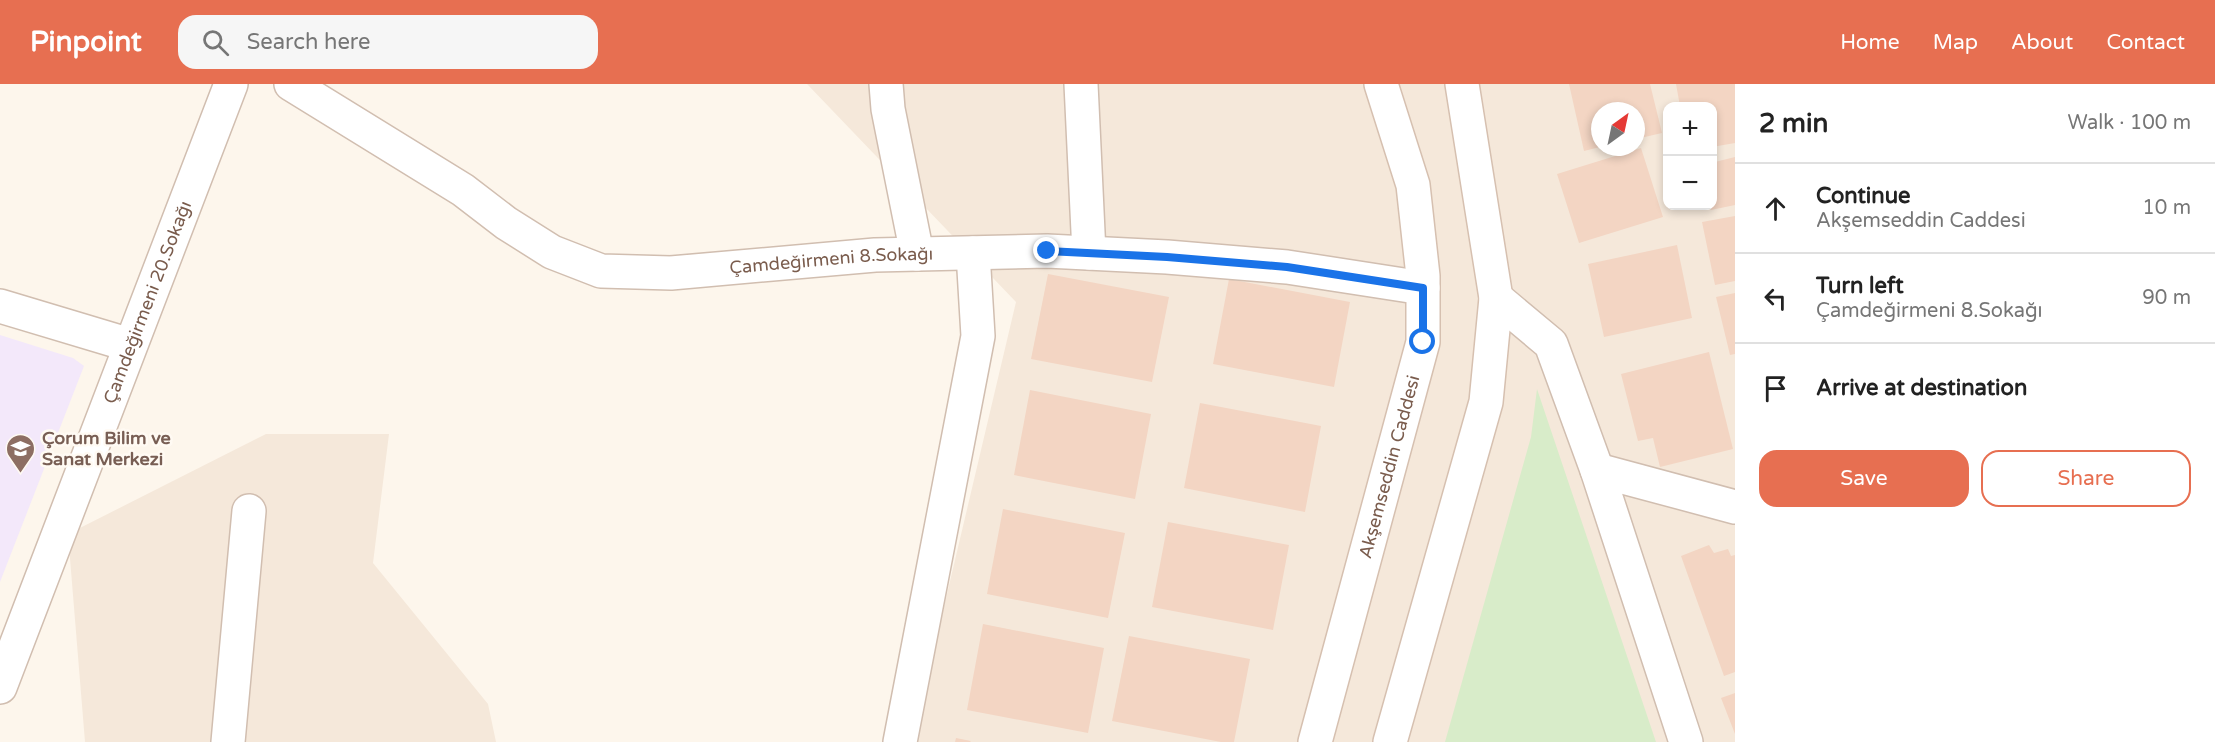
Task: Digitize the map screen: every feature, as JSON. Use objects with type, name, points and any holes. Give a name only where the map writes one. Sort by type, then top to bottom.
[{"type":"street","name":"Çamdeğirmeni 20.Sokağı","points":[[0,687],[231,84]]},
{"type":"street","name":"Çamdeğirmeni 8.Sokağı","points":[[291,84],[463,190],[506,223],[552,252],[601,271],[671,273],[875,255],[1047,251],[1167,257],[1287,267],[1423,288]]},
{"type":"street","points":[[886,84],[888,109],[917,254]]},
{"type":"street","points":[[1081,84],[1089,253]]},
{"type":"street","name":"Akşemseddin Caddesi","points":[[1315,742],[1423,342],[1423,288],[1413,185],[1381,84]]},
{"type":"street","points":[[1390,742],[1486,402],[1496,298],[1462,84]]},
{"type":"street","points":[[900,742],[978,336],[973,253]]},
{"type":"street","points":[[1496,298],[1551,344],[1597,470],[1686,742]]},
{"type":"street","points":[[0,306],[130,345]]},
{"type":"street","points":[[1597,470],[1735,507]]},
{"type":"street","points":[[228,742],[249,511]]},
{"type":"shaded area","points":[[807,84],[1735,84],[1735,742],[912,742],[1016,302]]},
{"type":"shaded area","name":"Çorum Bilim ve Sanat Merkezi","points":[[0,335],[73,358],[84,366],[0,582]]},
{"type":"shaded area","points":[[266,434],[389,434],[373,563],[488,704],[496,742],[85,742],[68,534]]},
{"type":"green space","points":[[1537,389],[1656,742],[1445,742],[1531,437]]},
{"type":"building","points":[[1569,84],[1650,84],[1662,133],[1645,137],[1645,102],[1591,102],[1591,149],[1584,151]]},
{"type":"building","points":[[1676,84],[1735,84],[1735,143],[1717,146],[1717,102],[1679,102]]},
{"type":"building","points":[[1615,156],[1644,156],[1663,217],[1579,243],[1557,174]]},
{"type":"building","points":[[1735,157],[1735,205],[1717,209],[1717,162]]},
{"type":"building","points":[[1735,216],[1735,281],[1715,285],[1702,222]]},
{"type":"building","points":[[1677,245],[1692,318],[1604,337],[1588,264]]},
{"type":"building","points":[[1048,274],[1169,297],[1152,382],[1031,359]]},
{"type":"building","points":[[1229,279],[1350,302],[1334,387],[1213,364]]},
{"type":"building","points":[[1735,293],[1735,354],[1730,355],[1716,297]]},
{"type":"building","points":[[1709,352],[1733,449],[1660,467],[1653,438],[1638,441],[1621,374]]},
{"type":"building","points":[[1030,390],[1151,414],[1135,499],[1014,475]]},
{"type":"building","points":[[1200,403],[1321,426],[1305,512],[1184,488]]},
{"type":"building","points":[[1003,509],[1125,533],[1108,618],[987,594]]},
{"type":"building","points":[[1168,522],[1289,545],[1273,630],[1152,607]]},
{"type":"building","points":[[1709,545],[1714,553],[1728,549],[1731,556],[1735,555],[1735,672],[1724,676],[1681,556]]},
{"type":"building","points":[[983,624],[1104,648],[1088,733],[967,710]]},
{"type":"building","points":[[1129,636],[1250,659],[1234,742],[1221,742],[1112,721]]},
{"type":"building","points":[[1735,693],[1735,734],[1721,698]]},
{"type":"building","points":[[956,738],[971,741],[955,742]]},
{"type":"place","name":"Çorum Bilim ve Sanat Merkezi","points":[[21,474]]},
{"type":"route","points":[[1047,251],[1167,257],[1287,267],[1423,288],[1423,342]]}]
